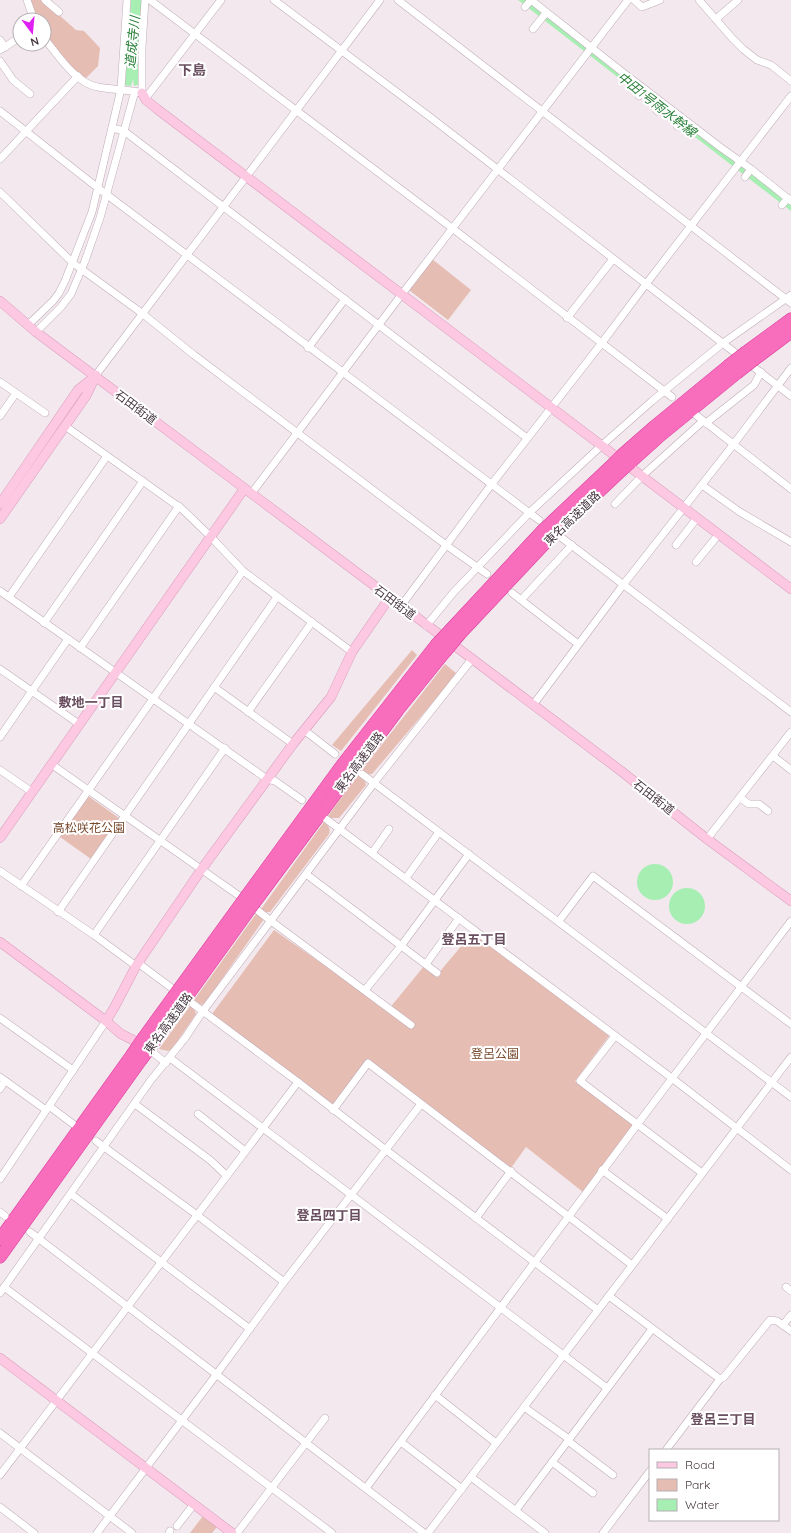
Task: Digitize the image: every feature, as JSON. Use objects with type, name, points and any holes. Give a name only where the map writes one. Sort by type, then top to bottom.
[{"type":"highway","name":"東名高速道路","points":[[0,1257],[136,1058],[143,1040],[177,1001],[352,753],[543,530],[627,458],[655,426],[732,370],[791,319]]},
{"type":"highway","name":"東名高速道路","points":[[751,355],[791,332]]},
{"type":"highway","name":"東名高速道路","points":[[0,1239],[136,1058]]},
{"type":"street","points":[[27,0],[31,12]]},
{"type":"street","points":[[45,0],[59,12]]},
{"type":"street","points":[[28,325],[53,302],[65,281],[92,212],[122,89],[127,0]]},
{"type":"street","points":[[140,94],[145,0]]},
{"type":"street","points":[[150,0],[452,228],[601,344],[672,397]]},
{"type":"street","points":[[36,332],[61,307],[71,294],[100,218],[124,131],[140,94],[195,35],[221,0]]},
{"type":"street","points":[[274,0],[497,169],[791,396]]},
{"type":"street","points":[[0,519],[86,396],[96,375],[380,0]]},
{"type":"street","points":[[398,0],[542,112],[789,299],[723,343],[664,391],[601,446],[529,513],[453,593],[426,626]]},
{"type":"street","points":[[525,7],[531,0],[592,47],[618,74],[717,150],[788,201]]},
{"type":"street","points":[[0,838],[210,536],[298,432],[497,169],[628,0]]},
{"type":"street","points":[[634,0],[642,7],[660,0]]},
{"type":"street","points":[[699,0],[732,38],[744,49],[757,60],[771,65],[791,81]]},
{"type":"street","points":[[716,18],[738,0]]},
{"type":"street","points":[[533,29],[546,13]]},
{"type":"street","points":[[0,40],[3,48],[12,42]]},
{"type":"street","points":[[52,48],[68,68],[91,85],[122,89],[140,94],[157,109],[791,589]]},
{"type":"street","points":[[0,61],[13,80],[30,94]]},
{"type":"street","points":[[0,159],[78,76]]},
{"type":"street","points":[[402,606],[491,485],[791,96]]},
{"type":"street","points":[[0,111],[98,188],[308,348],[539,520]]},
{"type":"street","points":[[112,128],[124,131],[223,208],[527,438]]},
{"type":"street","points":[[0,192],[73,263],[82,268],[143,314],[194,355],[446,545],[487,574]]},
{"type":"street","points":[[568,318],[613,259]]},
{"type":"street","points":[[308,348],[345,299]]},
{"type":"street","name":"石田街道","points":[[0,301],[36,332],[96,375],[248,492],[402,606],[426,626],[472,659],[791,901]]},
{"type":"street","points":[[533,705],[623,585],[734,445],[791,368]]},
{"type":"street","points":[[615,504],[642,476],[704,422],[754,385],[761,372]]},
{"type":"street","points":[[0,504],[78,390],[96,375]]},
{"type":"street","points":[[0,382],[45,413]]},
{"type":"street","points":[[0,416],[16,393]]},
{"type":"street","points":[[696,416],[791,489]]},
{"type":"street","points":[[65,426],[179,506],[243,571],[352,652]]},
{"type":"street","points":[[9,597],[107,456]]},
{"type":"street","points":[[44,623],[143,481]]},
{"type":"street","points":[[702,484],[740,512],[791,542]]},
{"type":"street","points":[[80,648],[179,506]]},
{"type":"street","points":[[676,545],[697,518]]},
{"type":"street","points":[[696,562],[718,534]]},
{"type":"street","points":[[562,538],[791,712]]},
{"type":"street","points":[[521,600],[572,545]]},
{"type":"street","points":[[22,886],[243,571]]},
{"type":"street","points":[[0,591],[267,779],[275,781],[302,800]]},
{"type":"street","points":[[512,593],[578,644]]},
{"type":"street","points":[[58,912],[277,597]]},
{"type":"street","points":[[0,1179],[106,1021],[137,964],[201,870],[293,744],[331,697],[352,652],[390,597]]},
{"type":"street","points":[[248,712],[312,622]]},
{"type":"street","points":[[0,737],[68,639]]},
{"type":"street","points":[[332,1533],[93,1353],[2,1290],[151,1080],[168,1061],[203,1011],[374,783],[472,659]]},
{"type":"street","points":[[0,669],[79,724]]},
{"type":"street","points":[[214,687],[293,744]]},
{"type":"street","points":[[304,730],[336,754]]},
{"type":"street","points":[[707,838],[791,732]]},
{"type":"street","points":[[94,935],[225,748]]},
{"type":"street","points":[[773,756],[791,770]]},
{"type":"street","points":[[51,764],[201,870],[238,894],[271,921],[411,1025]]},
{"type":"street","points":[[0,770],[32,792]]},
{"type":"street","points":[[362,774],[791,1097]]},
{"type":"street","points":[[740,798],[748,804],[759,804],[768,811]]},
{"type":"street","points":[[326,819],[436,900],[791,1170]]},
{"type":"street","points":[[372,853],[389,829]]},
{"type":"street","points":[[406,878],[439,832]]},
{"type":"street","points":[[365,990],[401,946],[469,854]]},
{"type":"street","points":[[0,871],[58,912],[137,964],[203,1011],[598,1310]]},
{"type":"street","points":[[306,874],[437,973]]},
{"type":"street","points":[[559,921],[593,876],[791,1024]]},
{"type":"street","points":[[426,964],[459,918]]},
{"type":"street","points":[[366,1488],[535,1263],[602,1170],[673,1079],[741,986],[790,924]]},
{"type":"street","points":[[0,942],[106,1021],[121,1034],[143,1040],[147,1048],[168,1061],[262,1129],[607,1388]]},
{"type":"street","points":[[0,1018],[73,1070]]},
{"type":"street","points":[[615,1036],[580,1081],[702,1173]]},
{"type":"street","points":[[428,1533],[791,1056]]},
{"type":"street","points":[[333,1110],[368,1063],[632,1265]]},
{"type":"street","points":[[0,1089],[3,1079],[73,1124]]},
{"type":"street","points":[[0,1475],[298,1082]]},
{"type":"street","points":[[135,1104],[210,1160],[227,1176]]},
{"type":"street","points":[[97,1533],[182,1421],[284,1282],[421,1104]]},
{"type":"street","points":[[198,1114],[245,1152]]},
{"type":"street","points":[[96,1141],[197,1215],[284,1282]]},
{"type":"street","points":[[602,1170],[668,1219]]},
{"type":"street","points":[[476,1218],[511,1171]]},
{"type":"street","points":[[71,1194],[250,1329]]},
{"type":"street","points":[[30,1232],[424,1533]]},
{"type":"street","points":[[609,1296],[720,1379]]},
{"type":"street","points":[[783,1325],[791,1314]]},
{"type":"street","points":[[667,1449],[766,1322],[773,1319],[791,1331]]},
{"type":"street","points":[[516,1510],[652,1329]]},
{"type":"street","points":[[0,1358],[232,1533]]},
{"type":"street","points":[[435,1395],[496,1443]]},
{"type":"street","points":[[524,1407],[613,1475]]},
{"type":"street","points":[[237,1533],[325,1418]]},
{"type":"street","points":[[0,1433],[132,1533]]},
{"type":"street","points":[[401,1442],[462,1489]]},
{"type":"street","points":[[552,1462],[593,1493]]},
{"type":"street","points":[[603,1533],[649,1472]]},
{"type":"street","points":[[471,1477],[545,1533]]},
{"type":"street","points":[[177,1526],[194,1504]]},
{"type":"street","points":[[0,1507],[34,1533]]},
{"type":"green space","points":[[30,0],[42,0],[76,30],[84,31],[100,48],[98,66],[86,78],[70,67],[52,45],[52,12],[33,12]]},
{"type":"green space","points":[[432,259],[471,290],[448,320],[409,290]]},
{"type":"green space","points":[[412,650],[417,655],[341,751],[332,745]]},
{"type":"green space","points":[[445,664],[457,674],[372,774],[368,774],[362,770]]},
{"type":"green space","points":[[358,775],[365,781],[366,785],[339,818],[331,818],[328,816]]},
{"type":"green space","name":"高松咲花公園","points":[[88,796],[119,818],[91,859],[60,837]]},
{"type":"green space","points":[[324,822],[329,827],[329,834],[270,912],[265,912],[261,909]]},
{"type":"green space","points":[[256,914],[264,919],[205,1003],[201,1005],[194,1000]]},
{"type":"green space","name":"登呂公園","points":[[274,930],[388,1010],[425,965],[437,975],[473,932],[609,1036],[575,1081],[633,1125],[583,1192],[526,1147],[511,1168],[368,1059],[333,1105],[212,1014]]},
{"type":"green space","points":[[190,1006],[194,1008],[196,1014],[172,1049],[168,1051],[159,1049]]},
{"type":"green space","points":[[203,1516],[217,1527],[212,1533],[190,1533]]},
{"type":"water","name":"道成寺川","points":[[131,0],[143,0],[140,84],[134,86],[133,79],[131,86],[125,85]]},
{"type":"water","name":"中田1号雨水幹線","points":[[518,0],[526,0],[791,204],[791,211]]},
{"type":"water","points":[[655,864],[668,869],[673,882],[668,895],[655,900],[642,895],[637,882],[642,869]]},
{"type":"water","points":[[687,888],[700,893],[705,906],[700,919],[687,924],[674,919],[669,906],[674,893]]},
{"type":"district","name":"下島","points":[[192,70]]},
{"type":"district","name":"敷地一丁目","points":[[91,702]]},
{"type":"district","name":"登呂五丁目","points":[[474,939]]},
{"type":"district","name":"登呂四丁目","points":[[329,1215]]},
{"type":"district","name":"登呂三丁目","points":[[723,1419]]}]
